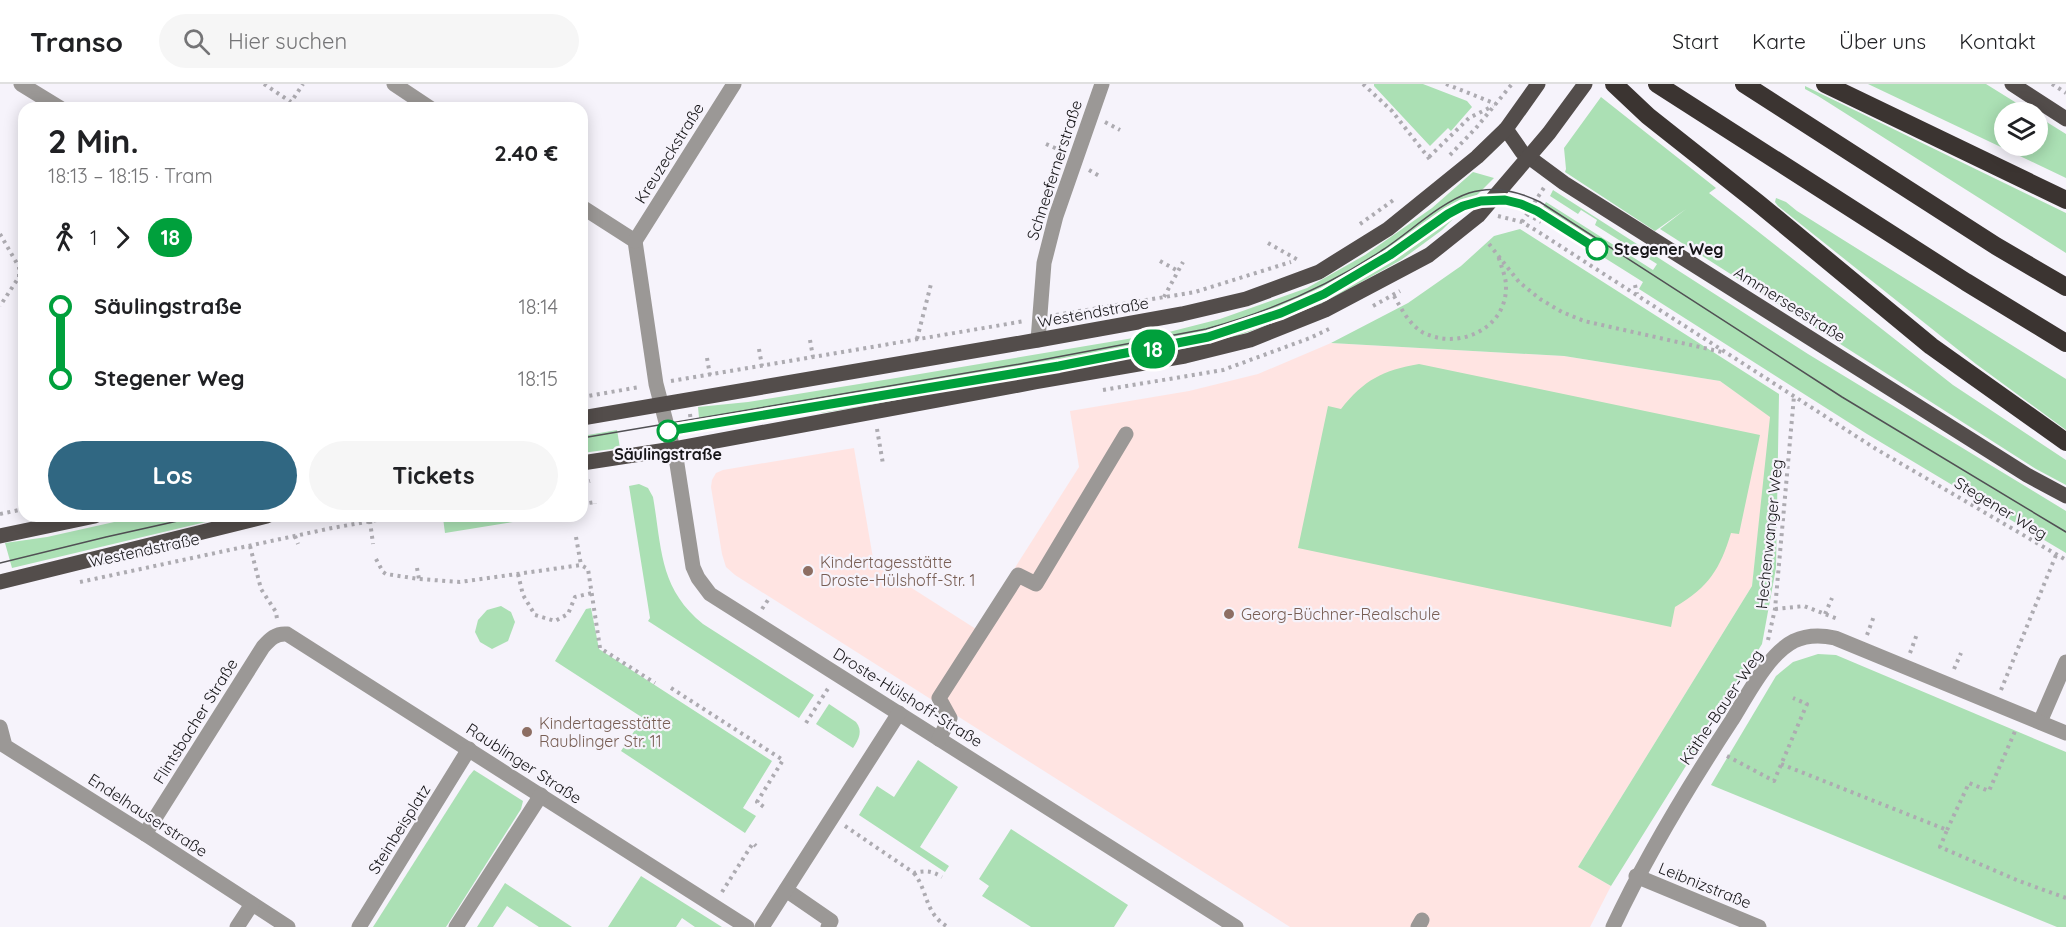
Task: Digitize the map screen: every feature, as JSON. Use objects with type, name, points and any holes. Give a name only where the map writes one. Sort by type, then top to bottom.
[{"type":"highway","points":[[1614,84],[1648,116],[1758,203],[1931,346],[2066,442]]},
{"type":"highway","points":[[1657,84],[1966,282],[2066,343]]},
{"type":"highway","points":[[1744,84],[1996,246],[2066,287]]},
{"type":"highway","points":[[1825,84],[2066,200]]},
{"type":"main road","name":"Westendstraße","points":[[588,417],[1182,314],[1246,298],[1319,272],[1388,229],[1456,175],[1506,129],[1539,84]]},
{"type":"main road","points":[[588,463],[1185,356],[1250,340],[1326,310],[1429,255],[1478,216],[1549,133],[1585,84]]},
{"type":"main road","points":[[2012,84],[2066,119]]},
{"type":"main road","name":"Ammerseestraße","points":[[1506,129],[1522,152],[1564,183],[2027,475],[2066,496]]},
{"type":"main road","points":[[0,536],[66,522]]},
{"type":"main road","name":"Westendstraße","points":[[0,582],[243,522]]},
{"type":"street","points":[[21,84],[50,102]]},
{"type":"street","points":[[394,84],[421,102]]},
{"type":"street","name":"Kreuzeckstraße","points":[[635,242],[734,84]]},
{"type":"street","name":"Schneefernerstraße","points":[[1038,340],[1044,263],[1056,216],[1102,84]]},
{"type":"street","points":[[588,211],[635,242],[656,384],[662,405]]},
{"type":"street","name":"Droste-Hülshoff-Straße","points":[[662,405],[673,449],[693,567],[703,586],[719,601],[1236,927]]},
{"type":"street","points":[[939,739],[950,718],[939,698],[1018,575],[1036,584],[1126,434]]},
{"type":"street","name":"Raublinger Straße","points":[[280,633],[297,639],[747,927]]},
{"type":"street","name":"Flintsbacher Straße","points":[[145,834],[263,647],[280,633]]},
{"type":"street","name":"Käthe-Bauer-Weg","points":[[1613,927],[1636,876],[1676,806],[1763,673],[1784,649],[1794,642],[1821,635],[1835,638],[2066,733]]},
{"type":"street","points":[[2040,722],[2066,662]]},
{"type":"street","points":[[762,927],[899,713]]},
{"type":"street","name":"Endelhauserstraße","points":[[0,727],[3,749],[145,834],[288,927]]},
{"type":"street","name":"Steinbeisplatz","points":[[359,927],[469,749]]},
{"type":"street","points":[[456,927],[541,795]]},
{"type":"street","name":"Leibnizstraße","points":[[1636,876],[1759,927]]},
{"type":"street","points":[[786,890],[831,921],[828,927]]},
{"type":"street","points":[[237,927],[252,904]]},
{"type":"path","points":[[264,84],[291,102],[303,84]]},
{"type":"path","points":[[1363,84],[1392,111],[1430,159],[1469,118],[1496,104]]},
{"type":"path","points":[[1446,84],[1496,104]]},
{"type":"path","points":[[1442,162],[1476,128],[1512,84]]},
{"type":"path","points":[[2052,84],[2066,93]]},
{"type":"path","points":[[1354,228],[1400,195]]},
{"type":"path","points":[[1527,214],[1541,222]]},
{"type":"path","name":"Stegener Weg","points":[[1495,215],[1522,222],[1876,449],[2066,560]]},
{"type":"path","points":[[0,234],[18,265]]},
{"type":"path","points":[[1268,243],[1298,260]]},
{"type":"path","points":[[1489,244],[1519,282],[1540,299],[1562,312],[1584,321],[1727,353]]},
{"type":"path","points":[[1394,296],[1410,321],[1421,331],[1450,340],[1466,338],[1480,332],[1491,324],[1500,312],[1505,299],[1507,284],[1496,251]]},
{"type":"path","points":[[588,396],[1194,292],[1308,257]]},
{"type":"path","points":[[1160,261],[1178,272]]},
{"type":"path","name":"Westendstraße","points":[[1164,297],[1183,262]]},
{"type":"path","points":[[0,306],[18,284]]},
{"type":"path","points":[[917,339],[931,284]]},
{"type":"path","points":[[1635,285],[1636,295]]},
{"type":"path","points":[[810,340],[813,357]]},
{"type":"path","points":[[759,349],[762,366]]},
{"type":"path","points":[[707,358],[710,375]]},
{"type":"path","points":[[685,379],[694,445]]},
{"type":"path","points":[[621,390],[624,410]]},
{"type":"path","name":"Hechenwanger Weg","points":[[1763,673],[1775,609],[1794,396]]},
{"type":"path","points":[[877,429],[883,464]]},
{"type":"path","points":[[588,503],[595,501],[595,504]]},
{"type":"path","points":[[0,514],[18,510]]},
{"type":"path","name":"Westendstraße","points":[[78,582],[365,522]]},
{"type":"path","points":[[370,522],[373,544]]},
{"type":"path","points":[[295,536],[297,544]]},
{"type":"path","points":[[576,537],[581,565]]},
{"type":"path","points":[[250,546],[261,589],[276,612],[280,633]]},
{"type":"path","points":[[1995,704],[2056,555]]},
{"type":"path","points":[[376,559],[386,574],[460,582],[478,577],[581,565],[588,569],[596,568]]},
{"type":"path","points":[[531,566],[532,572]]},
{"type":"path","points":[[417,568],[419,579]]},
{"type":"path","points":[[588,569],[600,648],[655,683]]},
{"type":"path","points":[[518,574],[523,595],[535,615],[555,621],[568,614],[575,597],[592,594]]},
{"type":"path","points":[[1825,614],[1832,598]]},
{"type":"path","points":[[596,618],[603,617]]},
{"type":"path","points":[[642,675],[646,669]]},
{"type":"path","points":[[806,723],[838,674]]},
{"type":"path","points":[[671,688],[785,757],[757,802],[764,807]]},
{"type":"path","points":[[1713,749],[1774,781],[1807,704],[1793,698]]},
{"type":"path","points":[[2023,715],[1989,791],[1969,783],[1940,847],[2019,881],[2066,898]]},
{"type":"path","points":[[1782,764],[1947,830]]},
{"type":"path","points":[[832,818],[914,873],[922,883],[930,912],[948,927]]},
{"type":"path","points":[[713,905],[753,843],[756,846]]},
{"type":"path","points":[[914,873],[927,870],[942,877]]},
{"type":"shaded area","points":[[1331,343],[1564,356],[1720,381],[1771,417],[1752,586],[1578,867],[1611,886],[1590,927],[1290,927],[735,575],[726,567],[711,487],[716,473],[854,448],[874,564],[976,629],[1079,467],[1070,411],[1189,391],[1258,374]]},
{"type":"green space","points":[[1374,84],[1423,84],[1467,101],[1472,107],[1451,131],[1448,128],[1430,146]]},
{"type":"green space","points":[[1868,84],[1986,84],[2015,102],[1994,102],[1994,144]]},
{"type":"green space","points":[[1805,86],[2066,213],[2066,253],[1805,89]]},
{"type":"green space","points":[[1601,97],[1716,188],[1709,193],[1953,385],[2066,460],[2066,485],[2036,469],[1660,229],[1686,209],[1655,231],[1565,172],[1564,148]]},
{"type":"green space","points":[[2048,123],[2066,134],[2066,178],[2020,156],[2048,156]]},
{"type":"green space","points":[[1473,172],[1494,178],[1442,230],[1401,260],[1318,305],[1219,342],[1177,353],[840,410],[821,413],[819,409],[700,428],[698,407],[748,402],[1169,332],[1220,319],[1307,288],[1365,255],[1432,208]]},
{"type":"green space","points":[[1553,190],[1808,354],[2066,511],[2066,553],[1867,434],[1639,289],[1643,282],[1538,216],[1546,202],[1653,270],[1657,264],[1595,225],[1597,220],[1581,210],[1578,214],[1550,196]]},
{"type":"green space","points":[[1776,198],[1786,202],[2066,379],[2066,430],[1976,364],[1778,206],[1775,202]]},
{"type":"green space","points":[[1520,229],[1779,394],[1776,568],[1762,644],[1611,886],[1578,867],[1752,586],[1770,417],[1720,381],[1564,356],[1331,343],[1408,303],[1461,266],[1494,236]]},
{"type":"green space","points":[[1419,364],[1760,435],[1739,534],[1731,533],[1717,567],[1705,584],[1675,607],[1671,627],[1298,548],[1328,406],[1341,409],[1349,399],[1375,378],[1395,369]]},
{"type":"green space","points":[[617,430],[620,448],[588,452],[588,435]]},
{"type":"green space","points":[[639,484],[648,488],[653,497],[661,551],[670,582],[678,596],[703,624],[814,695],[799,718],[648,621],[650,618],[629,486]]},
{"type":"green space","points":[[114,522],[206,522],[12,568],[5,543],[47,537]]},
{"type":"green space","points":[[444,522],[513,522],[445,533]]},
{"type":"green space","points":[[501,606],[511,612],[515,622],[508,641],[492,649],[480,642],[475,632],[478,620],[487,610]]},
{"type":"green space","points":[[591,608],[599,649],[772,761],[743,808],[756,816],[745,833],[621,751],[643,718],[555,661],[586,609]]},
{"type":"green space","points":[[1818,654],[1836,655],[2066,752],[2066,927],[2057,927],[1711,785],[1776,676],[1793,662]]},
{"type":"green space","points":[[829,704],[858,725],[859,735],[853,748],[816,724]]},
{"type":"green space","points":[[918,760],[958,787],[920,847],[949,866],[945,872],[859,815],[877,786],[894,797]]},
{"type":"green space","points":[[474,770],[523,801],[521,809],[446,927],[373,927],[469,776]]},
{"type":"green space","points":[[1011,829],[1128,905],[1114,927],[1031,927],[982,896],[989,886],[979,879]]},
{"type":"green space","points":[[641,876],[722,927],[695,927],[682,918],[676,927],[608,927]]},
{"type":"green space","points":[[505,883],[572,927],[539,927],[507,906],[493,927],[477,927]]},
{"type":"tram line","points":[[588,437],[1020,364],[1206,329],[1252,315],[1318,287],[1361,264],[1446,204],[1469,193],[1497,189],[1514,192],[1540,202],[1842,397],[2066,532]]},
{"type":"tram line","points":[[1447,214],[1488,200],[1506,201],[1539,212],[1591,245]]},
{"type":"tram line","name":"18","points":[[668,431],[1059,366],[1208,337],[1281,313],[1324,294],[1390,255],[1448,214],[1463,206],[1481,201],[1505,200],[1521,204],[1537,211],[1597,249]]},
{"type":"tram line","points":[[0,563],[173,522]]},
{"type":"place","name":"Stegener Weg","points":[[1597,249]]},
{"type":"place","name":"Säulingstraße","points":[[668,431]]},
{"type":"place","name":"Kindertagesstätte Droste-Hülshoff-Str. 1","points":[[808,571]]},
{"type":"place","name":"Georg-Büchner-Realschule","points":[[1229,614]]},
{"type":"place","name":"Kindertagesstätte Raublinger Str. 11","points":[[527,732]]}]
